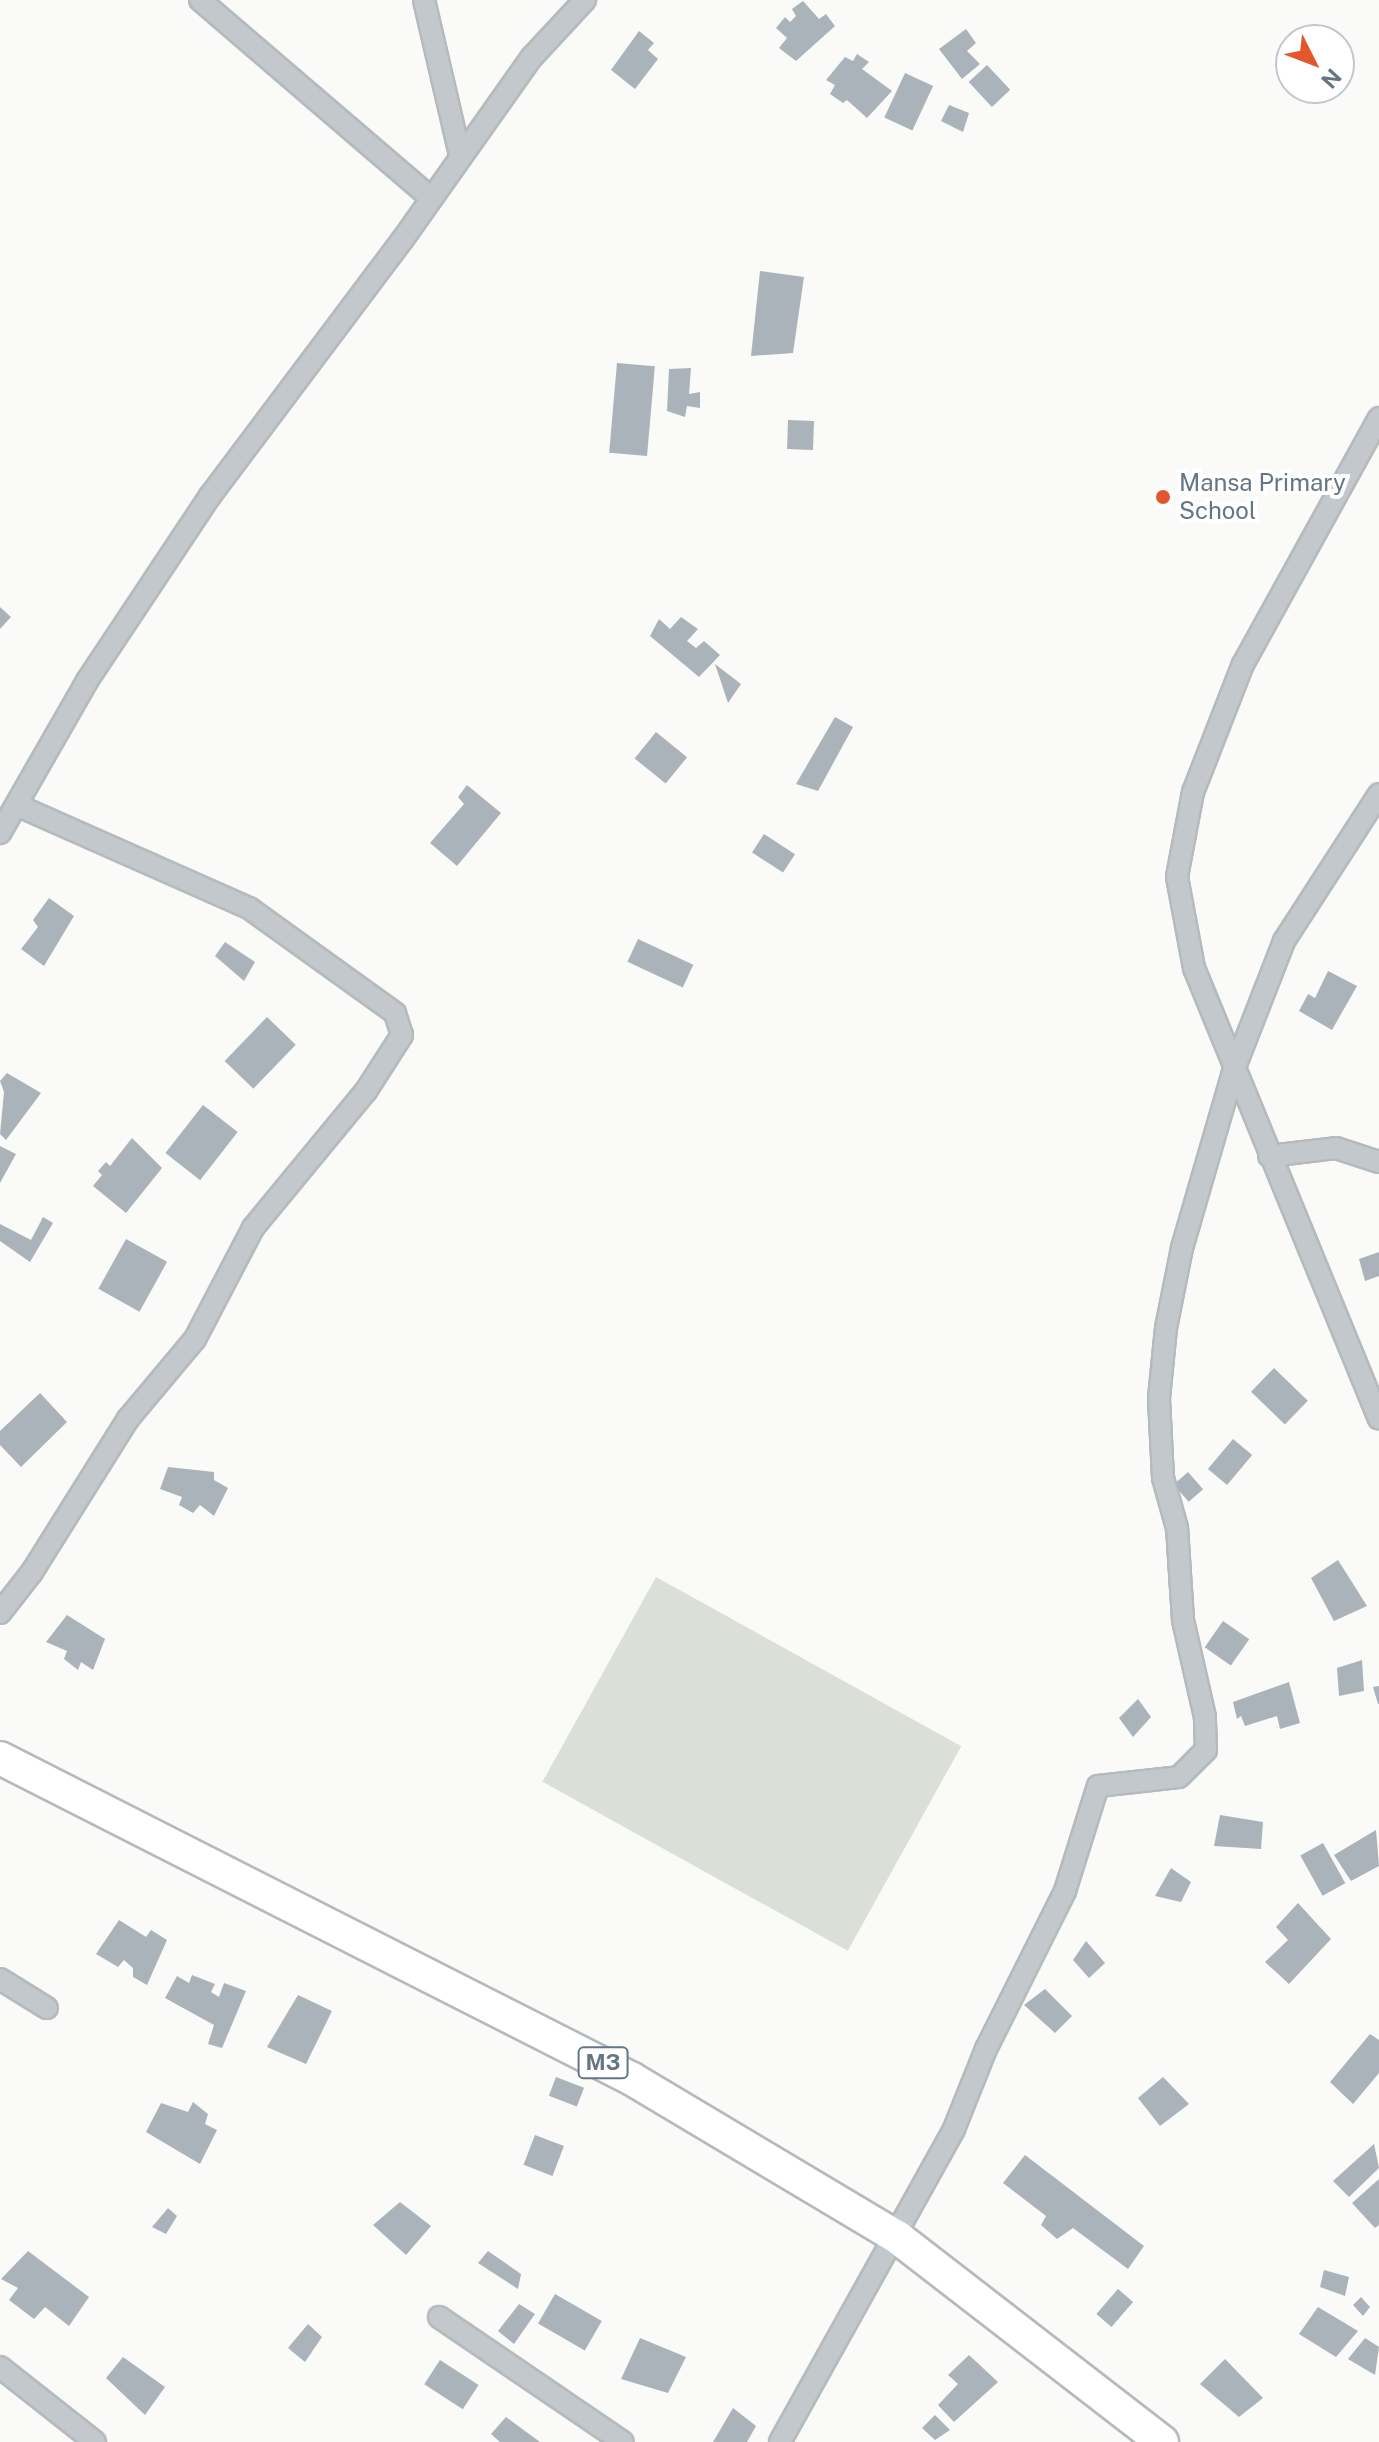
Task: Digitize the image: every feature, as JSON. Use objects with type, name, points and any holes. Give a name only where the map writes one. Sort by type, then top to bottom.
[{"type":"main road","name":"M3","points":[[0,1758],[632,2079],[897,2237],[1162,2442]]},
{"type":"street","points":[[200,0],[431,198]]},
{"type":"street","points":[[424,0],[460,155]]},
{"type":"street","points":[[0,833],[87,681],[210,496],[532,57],[585,0]]},
{"type":"street","points":[[1379,418],[1243,664],[1193,792],[1177,877],[1194,968],[1233,1072],[1379,1419]]},
{"type":"street","points":[[780,2442],[897,2237],[954,2129],[986,2049],[1059,1904],[1098,1786],[1179,1777],[1206,1750],[1205,1717],[1183,1620],[1177,1528],[1163,1478],[1159,1398],[1182,1248],[1233,1072],[1284,941],[1379,794]]},
{"type":"street","points":[[0,1613],[32,1572],[128,1419],[195,1339],[253,1228],[366,1091],[402,1035],[395,1013],[249,908],[17,805]]},
{"type":"street","points":[[1269,1156],[1336,1148],[1379,1162]]},
{"type":"street","points":[[0,1979],[47,2008]]},
{"type":"street","points":[[439,2317],[623,2442]]},
{"type":"street","points":[[0,2367],[95,2442]]},
{"type":"shaded area","points":[[656,1577],[961,1746],[848,1951],[543,1782]]},
{"type":"building","points":[[803,1],[819,19],[826,14],[835,26],[796,61],[779,48],[787,38],[776,28],[785,17],[790,22],[796,16],[792,9]]},
{"type":"building","points":[[966,29],[976,43],[967,51],[980,64],[962,79],[939,49]]},
{"type":"building","points":[[639,31],[654,43],[648,50],[658,59],[635,89],[611,70]]},
{"type":"building","points":[[857,54],[869,62],[862,69],[892,91],[867,118],[847,100],[843,103],[830,94],[835,85],[826,80],[845,57],[853,61]]},
{"type":"building","points":[[987,65],[1010,90],[992,107],[969,82]]},
{"type":"building","points":[[905,73],[933,86],[912,131],[884,117]]},
{"type":"building","points":[[949,105],[969,113],[963,132],[941,121]]},
{"type":"building","points":[[760,271],[804,277],[793,353],[751,356]]},
{"type":"building","points":[[617,363],[655,366],[647,456],[609,453]]},
{"type":"building","points":[[691,368],[689,394],[700,392],[700,408],[687,406],[685,417],[667,411],[669,369]]},
{"type":"building","points":[[788,420],[814,421],[813,450],[787,449]]},
{"type":"building","points":[[0,607],[11,617],[0,629]]},
{"type":"building","points":[[681,617],[698,629],[687,641],[696,648],[704,641],[720,655],[699,677],[650,636],[659,619],[670,629]]},
{"type":"building","points":[[715,664],[741,684],[728,703]]},
{"type":"building","points":[[835,717],[853,727],[818,791],[796,784]]},
{"type":"building","points":[[656,732],[687,757],[666,784],[635,758]]},
{"type":"building","points":[[467,785],[501,813],[457,866],[430,843],[464,804],[458,797]]},
{"type":"building","points":[[764,834],[795,854],[783,873],[752,852]]},
{"type":"building","points":[[49,898],[74,916],[44,966],[21,949],[38,927],[33,920]]},
{"type":"building","points":[[638,939],[693,965],[683,987],[627,962]]},
{"type":"building","points":[[225,942],[255,962],[244,981],[215,956]]},
{"type":"building","points":[[1328,971],[1357,986],[1332,1030],[1299,1011],[1308,994],[1315,998]]},
{"type":"building","points":[[267,1017],[296,1045],[253,1089],[225,1061]]},
{"type":"building","points":[[7,1073],[41,1093],[6,1140],[0,1134],[4,1092],[0,1081]]},
{"type":"building","points":[[203,1105],[238,1132],[200,1180],[165,1153]]},
{"type":"building","points":[[132,1138],[162,1168],[126,1213],[93,1186],[102,1175],[98,1171],[106,1162],[110,1166]]},
{"type":"building","points":[[0,1146],[16,1154],[0,1183]]},
{"type":"building","points":[[43,1217],[53,1223],[30,1262],[0,1241],[0,1224],[31,1240]]},
{"type":"building","points":[[126,1239],[167,1262],[139,1312],[98,1289]]},
{"type":"building","points":[[1379,1252],[1379,1276],[1365,1281],[1359,1259]]},
{"type":"building","points":[[1274,1368],[1308,1401],[1285,1424],[1251,1392]]},
{"type":"building","points":[[40,1393],[67,1422],[21,1467],[0,1445],[0,1431]]},
{"type":"building","points":[[1233,1439],[1252,1455],[1227,1485],[1208,1469]]},
{"type":"building","points":[[168,1467],[214,1472],[214,1480],[228,1488],[214,1516],[200,1505],[193,1513],[179,1505],[182,1497],[160,1489]]},
{"type":"building","points":[[1188,1472],[1203,1489],[1189,1502],[1174,1484]]},
{"type":"building","points":[[1338,1560],[1367,1606],[1334,1621],[1311,1578]]},
{"type":"building","points":[[67,1615],[105,1639],[93,1670],[81,1662],[78,1670],[64,1659],[67,1651],[46,1642]]},
{"type":"building","points":[[1223,1621],[1249,1639],[1231,1666],[1205,1647]]},
{"type":"building","points":[[1362,1660],[1364,1691],[1339,1696],[1337,1668]]},
{"type":"building","points":[[1289,1682],[1300,1723],[1280,1729],[1277,1716],[1245,1726],[1241,1716],[1237,1719],[1233,1702]]},
{"type":"building","points":[[1379,1686],[1379,1704],[1378,1704],[1373,1687]]},
{"type":"building","points":[[1138,1699],[1151,1717],[1133,1737],[1119,1718]]},
{"type":"building","points":[[1220,1815],[1263,1822],[1261,1849],[1214,1846]]},
{"type":"building","points":[[1376,1830],[1379,1866],[1351,1881],[1334,1855]]},
{"type":"building","points":[[1323,1843],[1345,1883],[1323,1896],[1300,1856]]},
{"type":"building","points":[[1171,1868],[1191,1882],[1181,1902],[1155,1896]]},
{"type":"building","points":[[1298,1903],[1331,1939],[1289,1984],[1265,1962],[1288,1940],[1276,1927]]},
{"type":"building","points":[[119,1920],[146,1937],[151,1930],[167,1940],[147,1985],[133,1977],[133,1968],[124,1960],[118,1967],[96,1954]]},
{"type":"building","points":[[1086,1941],[1105,1963],[1089,1978],[1073,1960]]},
{"type":"building","points":[[192,1975],[215,1984],[211,1992],[219,1997],[224,1983],[246,1991],[222,2048],[208,2044],[214,2025],[165,1998],[177,1976],[189,1983]]},
{"type":"building","points":[[1045,1989],[1072,2016],[1055,2033],[1024,2005]]},
{"type":"building","points":[[298,1995],[332,2011],[306,2064],[267,2047]]},
{"type":"building","points":[[1370,2034],[1379,2040],[1379,2073],[1353,2104],[1330,2082]]},
{"type":"building","points":[[556,2077],[584,2088],[577,2106],[549,2096]]},
{"type":"building","points":[[1163,2077],[1189,2104],[1160,2126],[1138,2098]]},
{"type":"building","points":[[193,2102],[208,2114],[205,2124],[217,2130],[200,2164],[146,2132],[161,2103],[188,2112]]},
{"type":"building","points":[[535,2135],[564,2146],[552,2176],[524,2165]]},
{"type":"building","points":[[1374,2144],[1379,2168],[1349,2197],[1333,2181]]},
{"type":"building","points":[[1025,2155],[1144,2246],[1128,2269],[1073,2228],[1057,2239],[1041,2225],[1046,2216],[1003,2183]]},
{"type":"building","points":[[1379,2179],[1379,2225],[1375,2228],[1352,2203]]},
{"type":"building","points":[[400,2202],[431,2226],[406,2255],[373,2225]]},
{"type":"building","points":[[168,2208],[177,2216],[166,2234],[152,2227]]},
{"type":"building","points":[[28,2251],[89,2297],[69,2326],[45,2307],[34,2319],[9,2300],[18,2288],[1,2279]]},
{"type":"building","points":[[488,2251],[521,2274],[518,2289],[478,2263]]},
{"type":"building","points":[[1324,2270],[1349,2277],[1345,2296],[1320,2287]]},
{"type":"building","points":[[1118,2289],[1133,2302],[1111,2327],[1096,2314]]},
{"type":"building","points":[[555,2294],[602,2321],[585,2350],[538,2323]]},
{"type":"building","points":[[1361,2297],[1370,2307],[1363,2316],[1353,2305]]},
{"type":"building","points":[[519,2304],[535,2314],[514,2344],[498,2331]]},
{"type":"building","points":[[1318,2307],[1358,2331],[1336,2357],[1299,2334]]},
{"type":"building","points":[[308,2324],[322,2337],[305,2362],[288,2348]]},
{"type":"building","points":[[640,2338],[686,2357],[668,2393],[621,2379]]},
{"type":"building","points":[[1365,2338],[1379,2347],[1375,2375],[1348,2359]]},
{"type":"building","points":[[969,2355],[998,2382],[954,2422],[938,2405],[958,2384],[948,2375]]},
{"type":"building","points":[[123,2357],[165,2387],[145,2415],[106,2378]]},
{"type":"building","points":[[1225,2359],[1263,2398],[1239,2417],[1200,2384]]},
{"type":"building","points":[[440,2360],[479,2385],[463,2409],[424,2384]]},
{"type":"building","points":[[733,2408],[756,2426],[747,2442],[713,2442]]},
{"type":"building","points":[[935,2415],[950,2430],[935,2440],[922,2428]]},
{"type":"building","points":[[506,2417],[540,2442],[500,2442],[491,2434]]},
{"type":"place","name":"Mansa Primary School","points":[[1163,497]]}]
